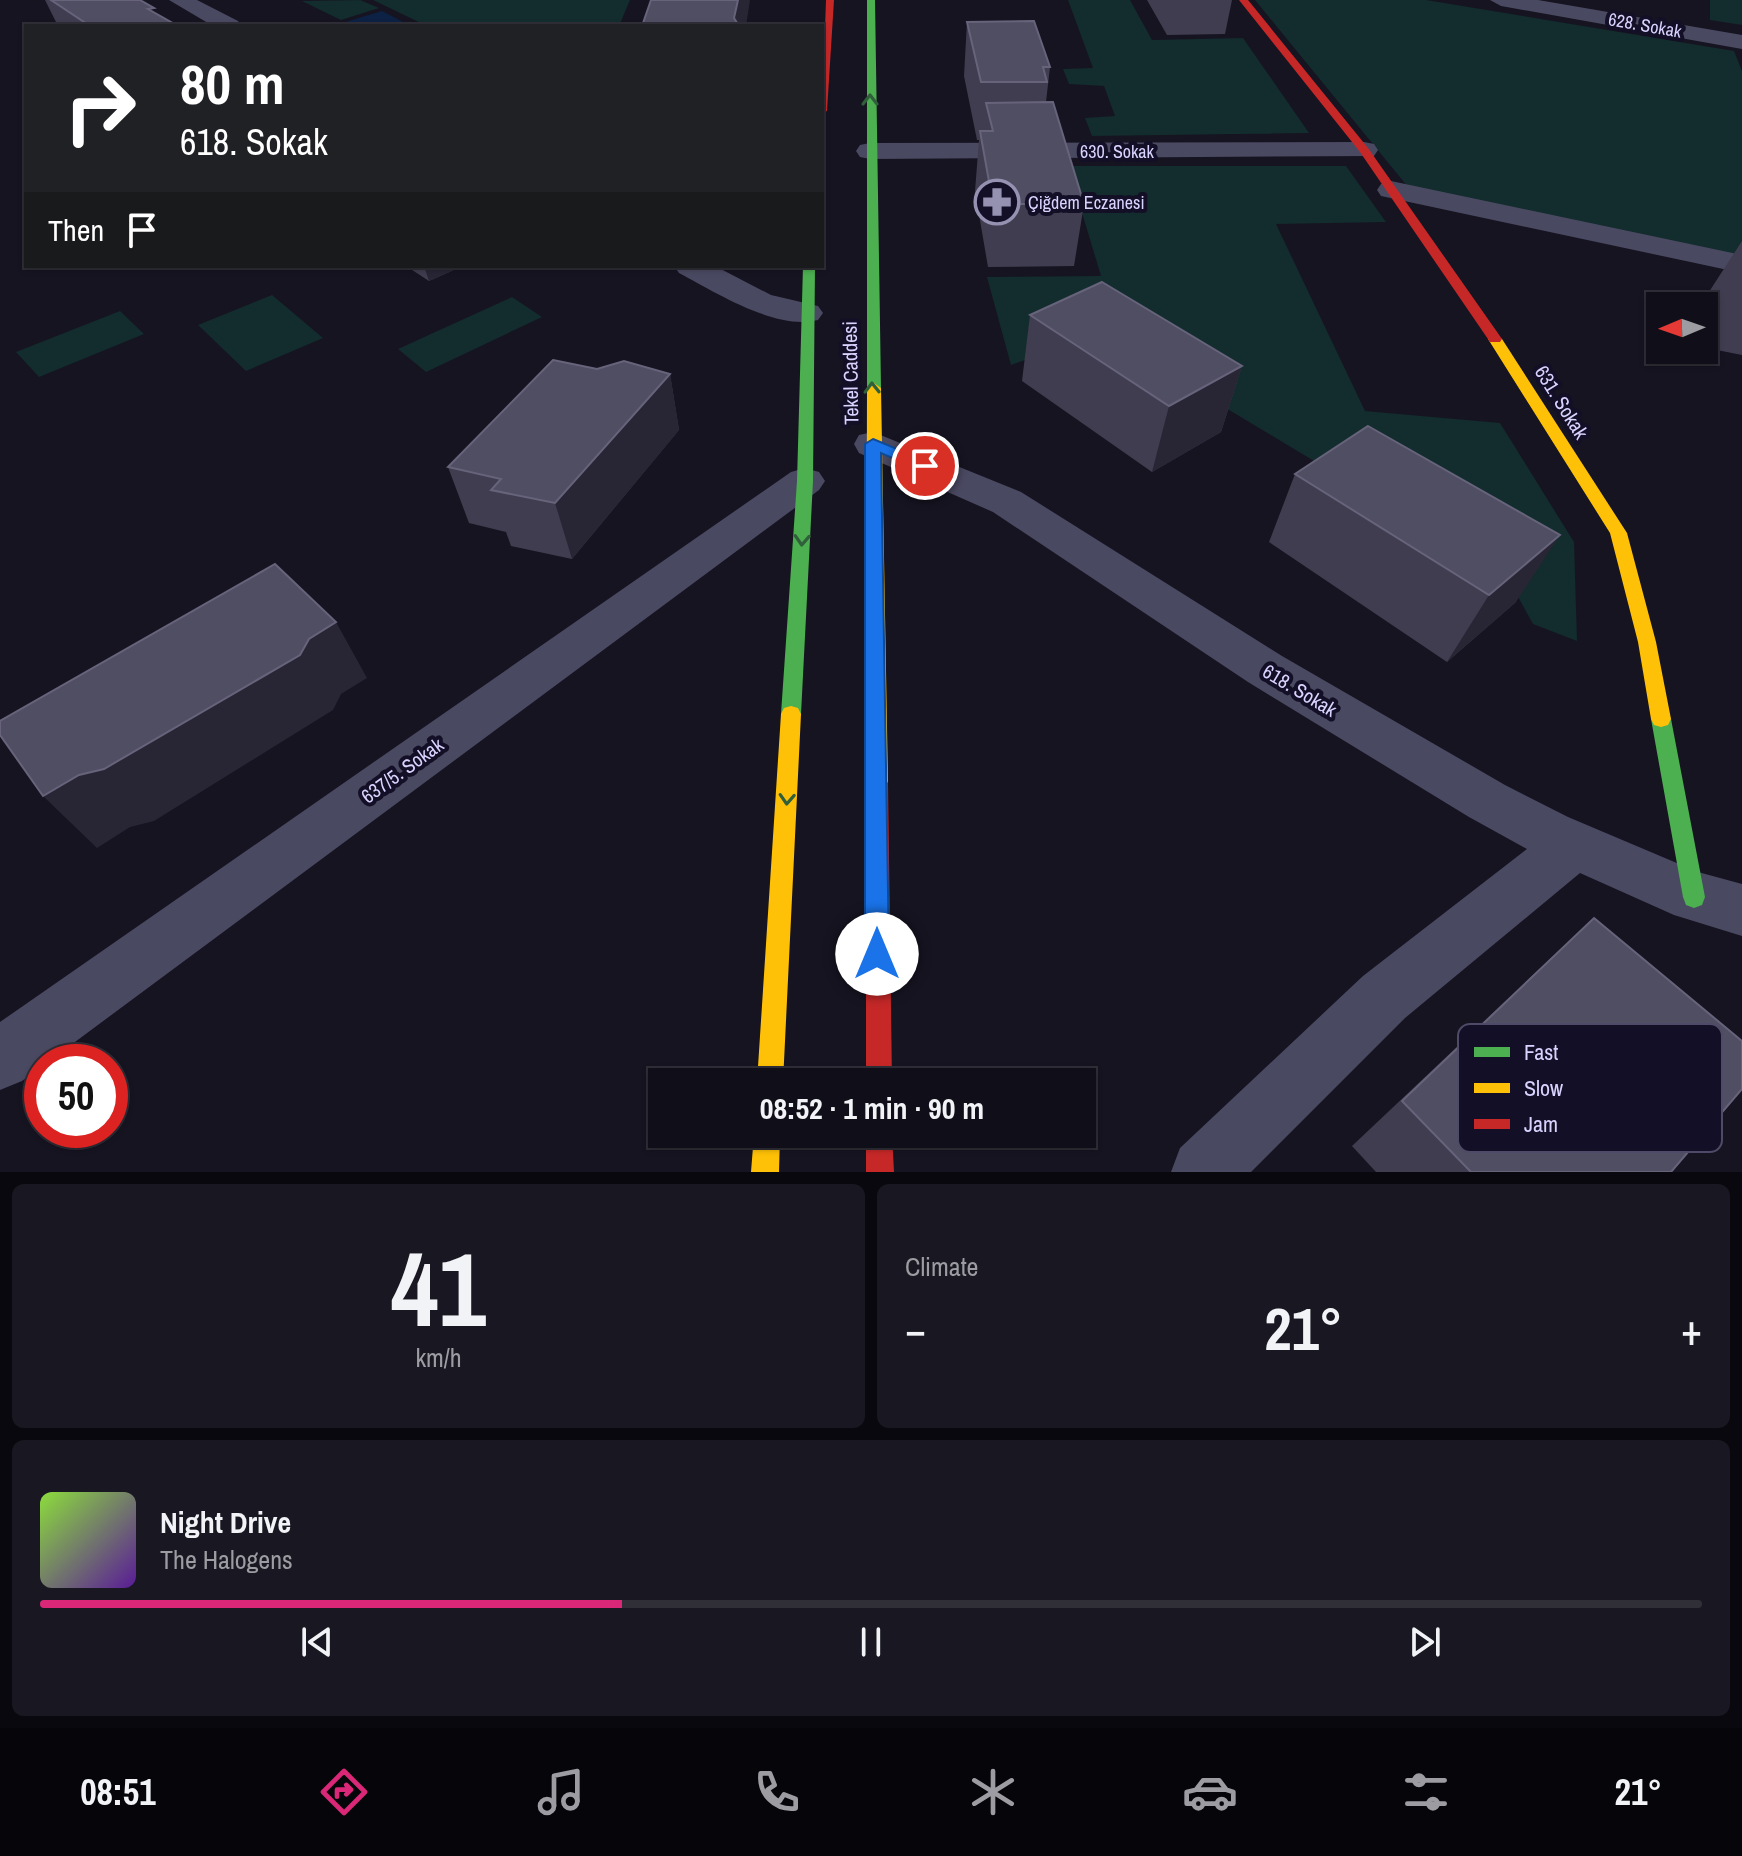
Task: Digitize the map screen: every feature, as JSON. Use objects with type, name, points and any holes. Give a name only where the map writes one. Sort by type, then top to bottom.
[{"type":"main road","points":[[824,83],[830,0]]},
{"type":"main road","name":"Tekel Caddesi","points":[[871,0],[879,1068]]},
{"type":"main road","name":"631. Sokak","points":[[1243,0],[1364,150],[1471,301],[1618,533],[1647,642],[1694,897]]},
{"type":"main road","points":[[771,1068],[805,481],[809,268]]},
{"type":"main road","points":[[765,1172],[766,1148]]},
{"type":"main road","points":[[879,1148],[880,1172]]},
{"type":"street","points":[[180,0],[226,24]]},
{"type":"street","name":"628. Sokak","points":[[1501,0],[1742,42]]},
{"type":"street","name":"630. Sokak","points":[[870,151],[1364,150]]},
{"type":"street","points":[[1391,190],[1742,264]]},
{"type":"street","points":[[694,268],[760,302],[806,313]]},
{"type":"street","name":"618. Sokak","points":[[873,444],[1007,502],[1265,669],[1487,801],[1574,845],[1694,897],[1742,910]]},
{"type":"street","name":"637/5. Sokak","points":[[0,1059],[805,481]]},
{"type":"street","points":[[1204,1172],[1384,997],[1574,845]]},
{"type":"green space","points":[[360,0],[379,8],[341,20],[302,1]]},
{"type":"green space","points":[[373,0],[630,0],[620,24],[423,24]]},
{"type":"green space","points":[[1068,0],[1130,0],[1152,40],[1243,38],[1309,133],[1092,136],[1085,118],[1115,116],[1104,86],[1069,84],[1063,69],[1093,68]]},
{"type":"green space","points":[[1255,0],[1426,0],[1734,51],[1742,71],[1742,256],[1408,187]]},
{"type":"green space","points":[[1710,0],[1742,0],[1742,25],[1710,20]]},
{"type":"green space","points":[[1068,166],[1346,166],[1386,222],[1276,224],[1365,411],[1500,423],[1574,542],[1577,641],[1533,624],[1507,577],[1101,333],[1011,365],[987,277],[1101,276]]},
{"type":"green space","points":[[272,295],[323,338],[246,371],[198,325]]},
{"type":"green space","points":[[512,297],[542,317],[426,372],[398,349]]},
{"type":"green space","points":[[120,311],[144,334],[39,377],[16,352]]},
{"type":"water","points":[[382,11],[407,24],[339,24]]},
{"type":"building","points":[[51,0],[140,0],[154,8],[148,9],[174,24],[87,24]]},
{"type":"building","points":[[651,0],[738,0],[734,18],[738,24],[643,24]]},
{"type":"building","points":[[1034,21],[1050,67],[1043,67],[1047,82],[981,82],[967,22]]},
{"type":"building","points":[[1053,102],[1084,204],[993,204],[980,131],[993,131],[986,103]]},
{"type":"building","points":[[1102,282],[1242,366],[1169,406],[1030,315]]},
{"type":"building","points":[[553,360],[597,369],[624,361],[670,374],[555,503],[491,490],[501,479],[448,467]]},
{"type":"building","points":[[1368,426],[1560,535],[1489,595],[1295,474]]},
{"type":"building","points":[[275,564],[336,622],[309,639],[300,655],[104,769],[79,775],[43,796],[0,735],[0,721]]},
{"type":"building","points":[[1594,918],[1722,1024],[1483,1024]]},
{"type":"building","points":[[1722,1024],[1742,1041],[1742,1089],[1722,1112]]},
{"type":"building","points":[[1458,1048],[1458,1152],[1688,1152],[1671,1172],[1471,1172],[1402,1101]]},
{"type":"traffic: fast","points":[[871,0],[874,388]]},
{"type":"traffic: fast","points":[[791,714],[805,481],[809,268]]},
{"type":"traffic: fast","points":[[1661,719],[1694,897]]},
{"type":"traffic: slow","points":[[1495,339],[1618,533],[1647,642],[1661,719]]},
{"type":"traffic: slow","points":[[874,388],[877,783]]},
{"type":"traffic: slow","points":[[771,1068],[791,714]]},
{"type":"traffic: slow","points":[[765,1172],[766,1148]]},
{"type":"traffic: jam","points":[[824,83],[830,0]]},
{"type":"traffic: jam","points":[[1243,0],[1364,150],[1495,339]]},
{"type":"traffic: jam","points":[[877,783],[879,1068]]},
{"type":"traffic: jam","points":[[879,1148],[880,1172]]},
{"type":"place","name":"Çiğdem Eczanesi","points":[[997,202]]},
{"type":"route","points":[[877,954],[873,444],[925,466]]}]
